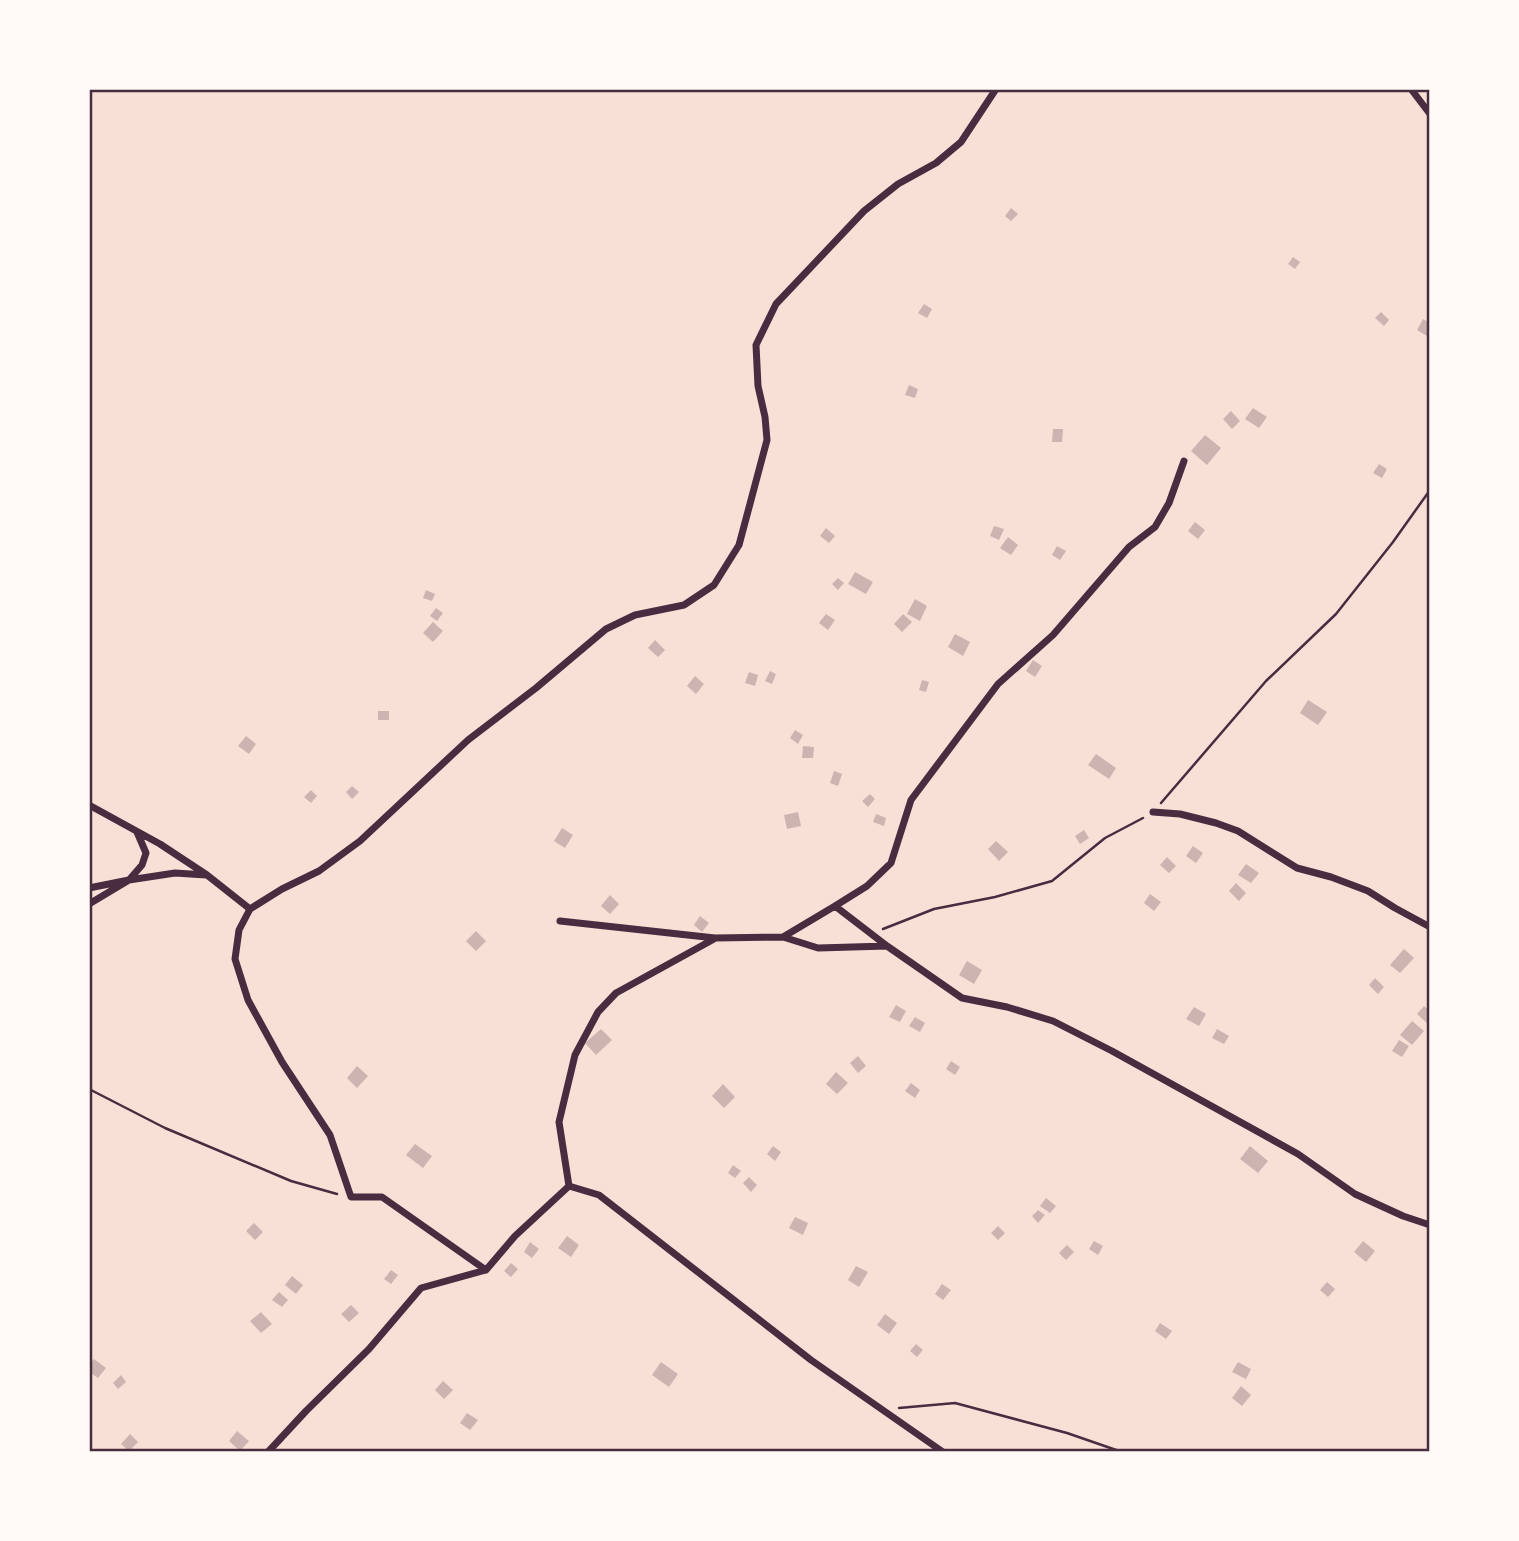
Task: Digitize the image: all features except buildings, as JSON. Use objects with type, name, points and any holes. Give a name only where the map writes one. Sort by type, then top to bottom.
[{"type":"street","points":[[486,1270],[382,1196],[351,1197],[330,1135],[282,1062],[247,1000],[235,960],[239,930],[250,909],[319,871],[360,841],[468,740],[536,688],[606,629],[635,615],[684,605],[715,584],[739,545],[767,440],[758,386],[756,345],[776,304],[864,211],[898,184],[936,163],[961,142],[996,89]]},
{"type":"street","points":[[1411,89],[1430,114]]},
{"type":"street","points":[[783,937],[867,886],[891,863],[911,800],[998,684],[1053,635],[1129,547],[1155,527],[1169,503],[1184,461]]},
{"type":"street","points":[[89,805],[207,875],[250,909]]},
{"type":"street","points":[[1153,812],[1180,814],[1238,831],[1297,868],[1368,891],[1430,927]]},
{"type":"street","points":[[89,904],[129,880],[142,866],[146,853],[137,832]]},
{"type":"street","points":[[89,888],[175,873],[207,875]]},
{"type":"street","points":[[835,906],[962,998],[1007,1007],[1052,1021],[1112,1051],[1298,1154],[1355,1194],[1430,1225]]},
{"type":"street","points":[[560,921],[715,938],[783,937],[818,948],[887,946]]},
{"type":"street","points":[[569,1186],[559,1122],[575,1055],[598,1012],[616,993],[715,938]]},
{"type":"street","points":[[268,1452],[369,1349],[421,1288],[486,1270],[515,1236],[569,1186]]},
{"type":"street","points":[[569,1186],[600,1195],[811,1360],[943,1452]]},
{"type":"path","points":[[871,934],[934,909],[995,897],[1052,881],[1105,838],[1153,812],[1266,681],[1336,614],[1430,490]]},
{"type":"path","points":[[89,1089],[164,1128],[278,1176],[351,1197]]},
{"type":"path","points":[[882,1409],[955,1402],[1067,1433],[1122,1452]]}]
